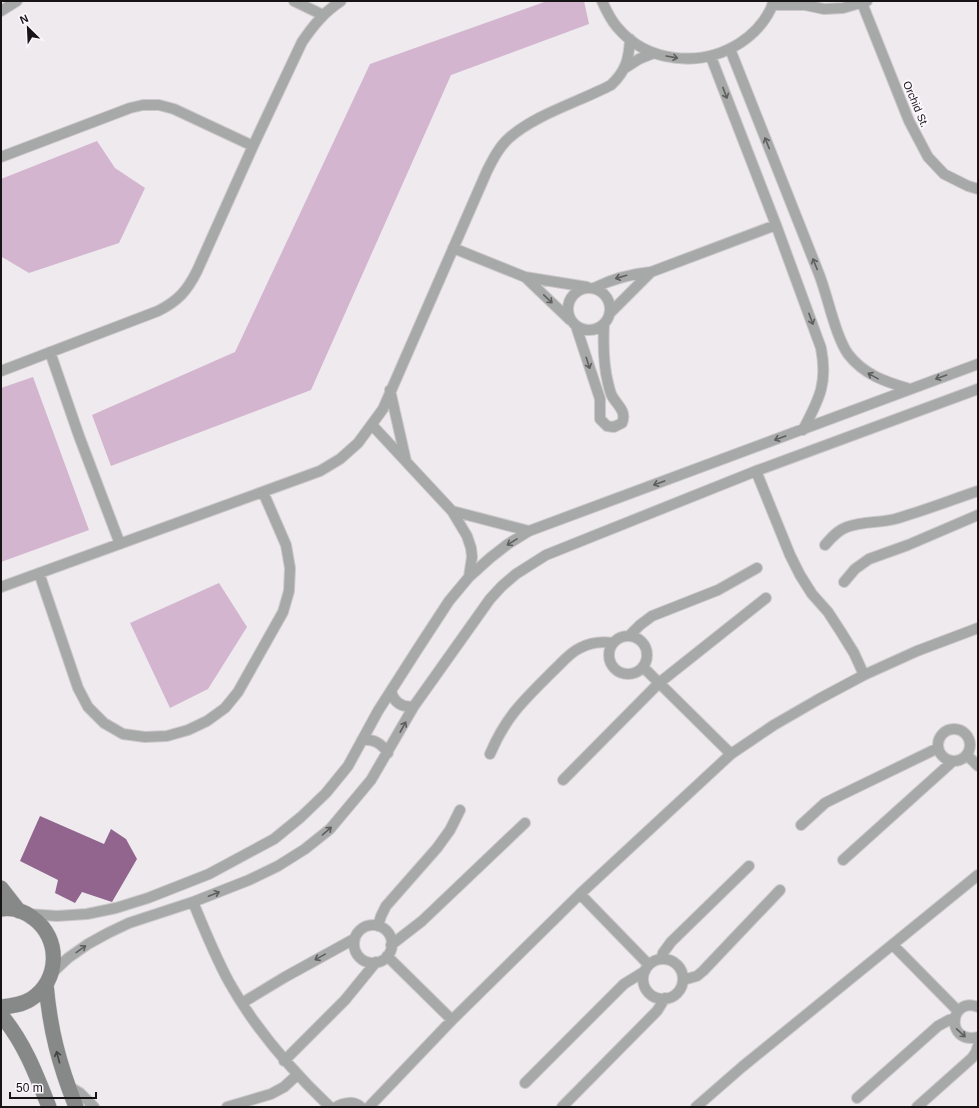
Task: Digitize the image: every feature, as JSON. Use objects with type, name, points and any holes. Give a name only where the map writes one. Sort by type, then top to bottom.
[{"type":"street","points":[[1,11],[17,1]]},
{"type":"street","points":[[294,1],[323,15]]},
{"type":"street","points":[[1,371],[158,310],[171,304],[182,295],[191,284],[302,42],[323,15],[341,1]]},
{"type":"street","points":[[602,1],[608,14],[618,28],[641,47],[654,53],[672,58],[685,59],[710,56],[730,49],[747,38],[762,23],[773,3],[801,3],[824,8],[843,8],[864,2]]},
{"type":"street","name":"Orchid St.","points":[[864,2],[910,121],[928,157],[944,174],[968,186],[978,189]]},
{"type":"street","points":[[1,587],[320,471],[340,459],[358,443],[383,409],[487,171],[496,154],[508,139],[523,126],[611,85],[625,68],[630,54],[630,39]]},
{"type":"street","points":[[730,49],[820,276],[840,337],[848,353],[860,367],[874,377],[910,388]]},
{"type":"street","points":[[625,68],[639,59],[654,53]]},
{"type":"street","points":[[710,56],[776,224],[822,348],[824,381],[820,397],[803,430]]},
{"type":"street","points":[[1,157],[130,108],[143,105],[159,105],[174,108],[253,146]]},
{"type":"street","points":[[651,272],[610,313],[604,324],[603,361],[612,396],[620,406],[624,415],[622,423],[614,427],[607,426],[602,422],[600,415],[600,399],[573,323],[568,314],[567,307],[569,300],[574,294],[580,290],[621,277],[651,272],[776,224]]},
{"type":"street","points":[[453,248],[525,277],[600,290],[605,294],[608,300],[610,313]]},
{"type":"street","points":[[525,277],[573,323],[583,330],[598,328],[604,324]]},
{"type":"street","points":[[50,352],[79,436],[120,544]]},
{"type":"street","points":[[1,909],[57,916],[116,908],[148,898],[209,874],[274,839],[301,817],[326,793],[348,766],[391,691],[449,601],[469,577],[490,558],[508,544],[530,531],[803,430],[910,388],[978,364]]},
{"type":"street","points":[[1,1007],[19,1004],[31,999],[68,958],[108,932],[249,880],[278,866],[305,849],[330,829],[371,780],[414,706],[490,599],[502,586],[531,563],[546,555],[756,471],[978,389]]},
{"type":"street","points":[[390,390],[406,461]]},
{"type":"street","points":[[600,399],[612,396]]},
{"type":"street","points":[[372,425],[452,511],[471,548],[472,557],[469,577]]},
{"type":"street","points":[[756,471],[790,555],[800,575],[812,594],[828,612],[842,632],[864,675]]},
{"type":"street","points":[[825,544],[845,527],[896,519],[978,491]]},
{"type":"street","points":[[39,573],[78,688],[88,707],[104,723],[123,734],[145,737],[167,736],[188,730],[207,721],[225,708],[233,698],[273,632],[283,612],[289,591],[290,568],[286,545],[263,492]]},
{"type":"street","points":[[452,511],[530,531]]},
{"type":"street","points":[[844,582],[855,569],[869,559],[908,545],[978,515]]},
{"type":"street","points":[[629,636],[652,616],[718,590],[757,568]]},
{"type":"street","points":[[563,780],[660,683],[766,598]]},
{"type":"street","points":[[369,1107],[452,1020],[580,894],[731,754],[774,725],[864,675],[917,651],[978,628]]},
{"type":"street","points":[[629,636],[635,637],[645,644],[648,656],[643,667],[637,672],[623,674],[611,665],[609,650],[613,643],[620,637],[629,636]]},
{"type":"street","points":[[490,754],[503,726],[511,714],[568,656],[578,648],[590,643],[613,643]]},
{"type":"street","points":[[643,667],[731,754]]},
{"type":"street","points":[[391,691],[393,699],[399,704],[406,707],[414,706]]},
{"type":"street","points":[[843,860],[953,762],[961,760],[967,755],[974,737],[960,730],[954,729],[947,730],[941,735],[938,741],[940,754],[953,762]]},
{"type":"street","points":[[362,740],[370,739],[377,742],[384,746],[388,753]]},
{"type":"street","points":[[800,825],[815,812],[837,797],[938,748]]},
{"type":"street","points":[[967,755],[978,766]]},
{"type":"street","points":[[378,926],[386,906],[437,848],[450,830],[460,810]]},
{"type":"street","points":[[354,939],[355,951],[364,961],[376,962],[382,960],[387,956],[392,944],[422,921],[525,823]]},
{"type":"street","points":[[661,959],[663,953],[671,942],[749,866]]},
{"type":"street","points":[[696,1107],[742,1067],[978,874]]},
{"type":"street","points":[[1,888],[23,912],[39,922],[48,933],[53,946],[54,960],[49,979],[53,1036],[67,1086],[76,1107]]},
{"type":"street","points":[[683,980],[697,976],[703,971],[780,890]]},
{"type":"street","points":[[580,894],[647,968]]},
{"type":"street","points":[[192,902],[217,959],[242,1003],[262,1033],[284,1061],[330,1107]]},
{"type":"street","points":[[242,1003],[285,977],[354,939],[361,929],[366,926],[378,926],[383,928],[391,938],[392,944]]},
{"type":"street","points":[[893,945],[956,1014]]},
{"type":"street","points":[[387,956],[452,1020]]},
{"type":"street","points":[[525,1083],[624,984],[647,968],[654,961],[668,959],[674,962],[682,973],[683,980],[681,987],[672,996],[665,998],[658,998],[652,995],[644,984],[643,978],[647,968]]},
{"type":"street","points":[[284,1061],[345,1000],[376,962]]},
{"type":"street","points":[[562,1107],[657,1011],[665,998]]},
{"type":"street","points":[[857,1098],[938,1026],[968,1005],[976,1004]]},
{"type":"street","points":[[956,1014],[954,1024],[960,1035],[966,1038],[978,1038]]},
{"type":"street","points":[[1,1015],[30,1059],[49,1107]]},
{"type":"street","points":[[917,1107],[972,1058],[978,1046]]},
{"type":"street","points":[[227,1107],[271,1094],[284,1087],[297,1075]]},
{"type":"street","points":[[67,1086],[80,1093],[94,1107]]},
{"type":"street","points":[[336,1107],[340,1104],[349,1103],[362,1107]]},
{"type":"shaded area","points":[[547,1],[584,1],[589,24],[451,75],[311,390],[111,466],[92,415],[235,352],[370,64]]},
{"type":"shaded area","points":[[97,141],[115,168],[145,188],[119,243],[29,273],[2,257],[1,179]]},
{"type":"shaded area","points":[[33,377],[89,530],[1,562],[1,388]]},
{"type":"shaded area","points":[[219,583],[247,627],[208,689],[170,708],[130,623]]},
{"type":"building","points":[[40,816],[104,844],[111,829],[126,839],[137,859],[112,902],[82,892],[75,903],[55,893],[58,880],[20,861]]}]
